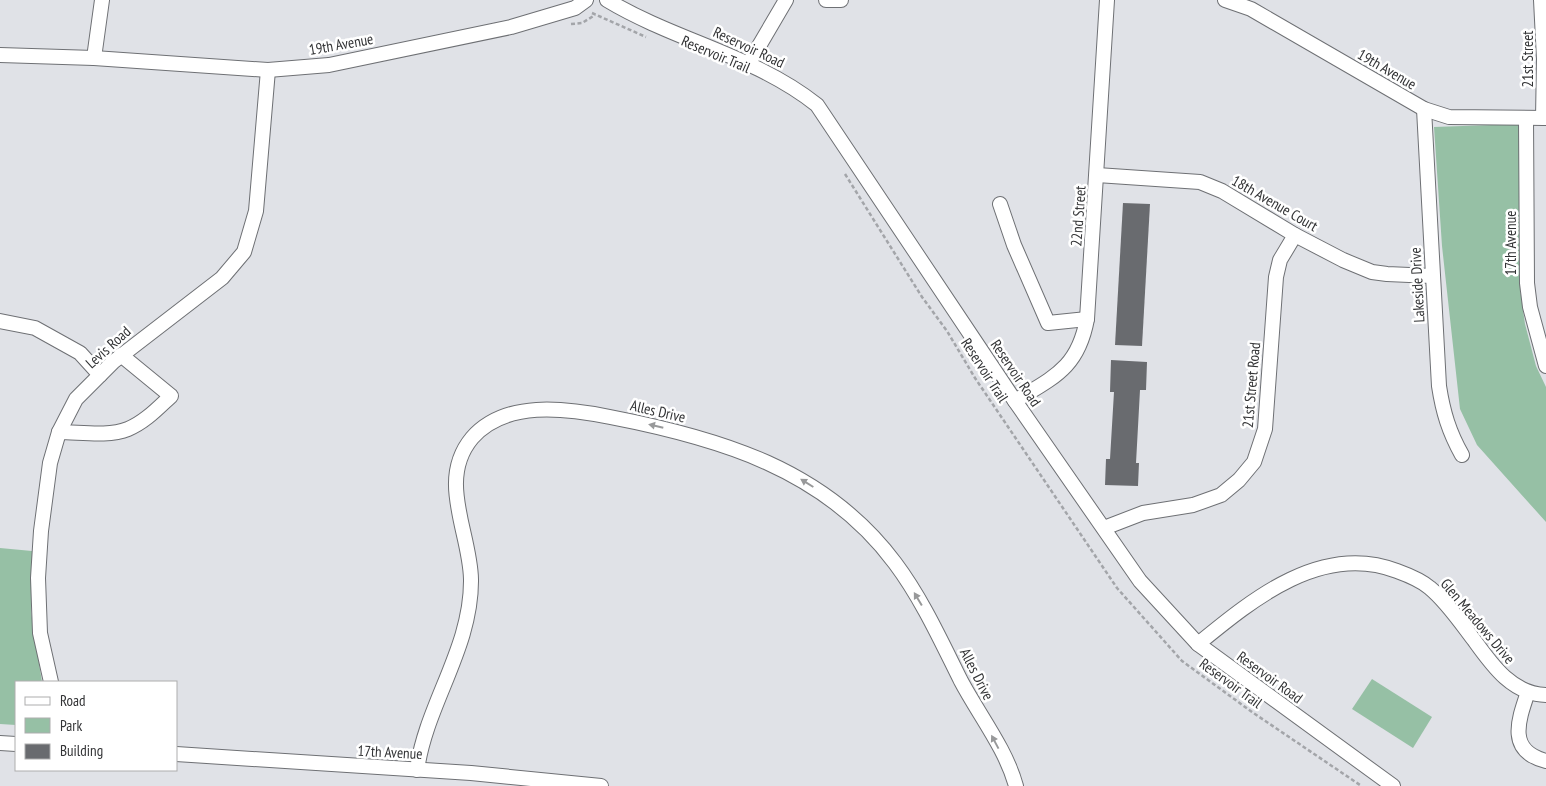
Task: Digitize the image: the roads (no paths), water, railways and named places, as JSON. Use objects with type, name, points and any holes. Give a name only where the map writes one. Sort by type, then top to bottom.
[{"type":"street","points":[[94,58],[102,0]]},
{"type":"street","name":"Reservoir Road","points":[[607,0],[670,30],[749,63],[792,86],[817,105],[1015,402],[1140,581],[1198,644],[1236,674],[1393,786]]},
{"type":"street","points":[[749,63],[786,0]]},
{"type":"street","points":[[826,0],[841,0]]},
{"type":"street","name":"22nd Street","points":[[1015,402],[1053,378],[1071,361],[1084,338],[1097,175],[1107,0]]},
{"type":"street","name":"19th Avenue","points":[[1225,0],[1251,9],[1424,109],[1449,117],[1545,118]]},
{"type":"street","name":"21st Street","points":[[1541,0],[1545,118]]},
{"type":"street","name":"19th Avenue","points":[[0,56],[94,58],[268,70],[329,65],[511,27],[575,8],[584,2]]},
{"type":"street","name":"Levis Road","points":[[51,681],[40,633],[38,578],[41,531],[50,463],[59,432],[76,399],[100,375],[121,355],[222,278],[244,252],[256,211],[268,70]]},
{"type":"street","name":"Lakeside Drive","points":[[1424,109],[1432,276],[1442,411],[1449,432],[1462,455]]},
{"type":"street","name":"17th Avenue","points":[[1526,118],[1527,283],[1530,307],[1546,366]]},
{"type":"street","name":"18th Avenue Court","points":[[1097,175],[1200,182],[1222,191],[1295,235],[1343,260],[1372,272],[1404,276],[1432,276]]},
{"type":"street","points":[[1000,204],[1048,323],[1087,319]]},
{"type":"street","name":"21st Street Road","points":[[1104,528],[1144,513],[1193,504],[1221,495],[1239,480],[1254,462],[1265,429],[1276,277],[1280,260],[1295,235]]},
{"type":"street","points":[[0,321],[35,328],[80,353],[100,375]]},
{"type":"street","points":[[59,432],[111,432],[128,429],[151,415],[171,396],[121,355]]},
{"type":"street","name":"Alles Drive","points":[[416,770],[421,744],[448,679],[463,635],[470,601],[471,577],[456,496],[456,474],[462,453],[473,437],[492,422],[514,413],[550,409],[586,412],[657,426],[720,443],[752,455],[807,482],[831,499],[878,542],[897,565],[931,621],[973,705],[996,741],[1016,786]]},
{"type":"street","name":"Glen Meadows Drive","points":[[1198,644],[1249,605],[1295,577],[1333,563],[1357,562],[1383,565],[1409,575],[1430,588],[1505,679],[1528,692],[1546,696]]},
{"type":"street","points":[[1528,692],[1519,723],[1518,735],[1526,753],[1546,761]]},
{"type":"street","points":[[0,743],[15,744]]},
{"type":"street","name":"17th Avenue","points":[[178,754],[416,770],[601,786]]},
{"type":"street","points":[[1372,770],[1375,786]]}]
